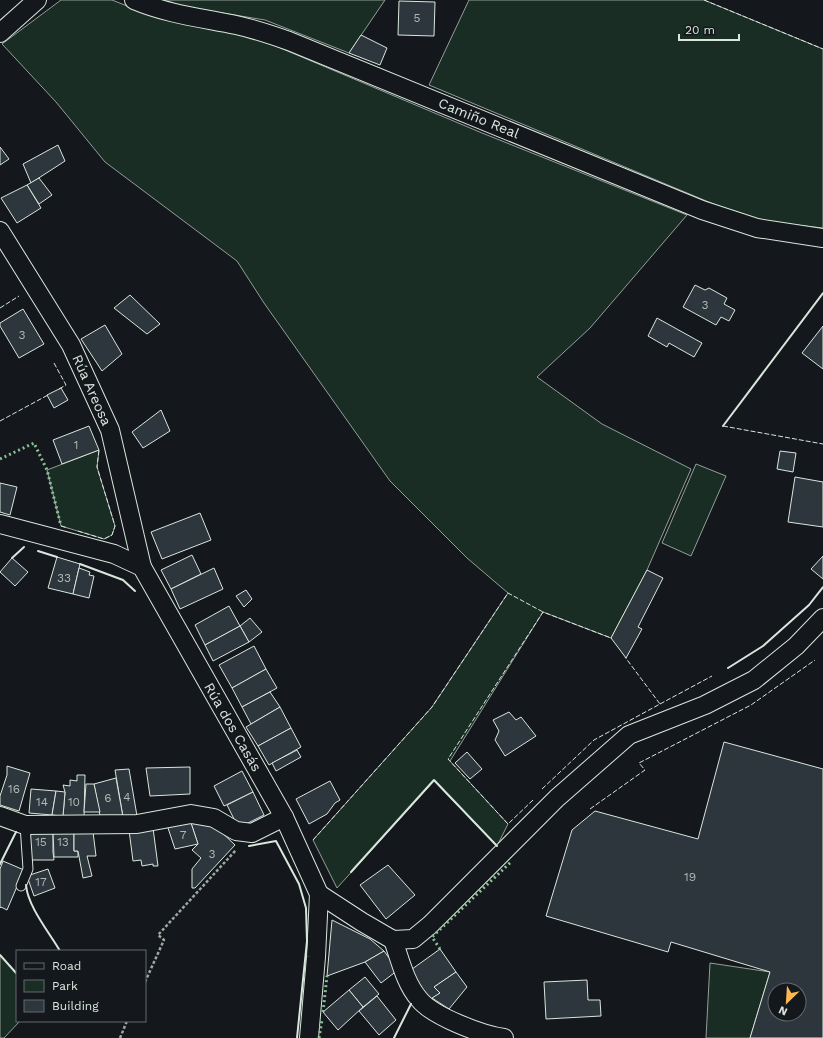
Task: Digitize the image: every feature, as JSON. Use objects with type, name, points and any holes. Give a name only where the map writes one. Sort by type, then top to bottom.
[{"type":"street","points":[[0,33],[37,0]]},
{"type":"street","name":"Camiño Real","points":[[134,0],[150,7],[261,31],[289,41],[702,210],[757,228],[823,238]]},
{"type":"street","name":"Rúa Areosa","points":[[0,231],[71,345],[110,430],[142,567]]},
{"type":"street","points":[[0,524],[114,554],[142,567]]},
{"type":"street","name":"Rúa dos Casás","points":[[142,567],[284,817],[319,894],[316,957],[309,1038]]},
{"type":"street","points":[[319,894],[393,940],[413,939],[430,925],[556,798],[629,735],[705,705],[754,680],[796,646],[823,618]]},
{"type":"street","points":[[0,816],[25,825],[137,824],[191,814],[214,818],[236,831],[252,833],[284,817]]},
{"type":"street","points":[[393,940],[405,973],[419,999],[432,1010],[450,1019],[481,1032],[504,1038]]},
{"type":"lane","points":[[21,886],[28,869],[25,825]]},
{"type":"path","points":[[146,980],[164,940],[158,935],[252,833]]},
{"type":"path","points":[[120,1038],[127,1022]]},
{"type":"green space","points":[[61,0],[112,0],[152,16],[252,36],[482,133],[687,215],[590,328],[537,377],[602,424],[691,469],[647,570],[611,638],[543,612],[450,761],[508,824],[497,846],[434,781],[337,888],[313,840],[432,707],[508,593],[467,558],[390,481],[264,303],[237,261],[105,162],[56,102],[2,44]]},
{"type":"green space","points":[[161,0],[385,0],[349,53],[265,20],[174,5]]},
{"type":"green space","points":[[469,0],[704,0],[823,49],[823,228],[760,221],[711,203],[429,85]]},
{"type":"green space","points":[[99,450],[97,467],[115,526],[112,535],[104,539],[61,526],[47,470]]},
{"type":"green space","points":[[696,464],[726,476],[691,556],[662,543]]},
{"type":"green space","points":[[0,955],[16,973],[16,1022],[19,1022],[4,1038],[0,1038]]},
{"type":"green space","points":[[710,963],[770,972],[750,1038],[706,1038]]},
{"type":"building","points":[[399,1],[435,2],[434,36],[398,35]]},
{"type":"building","points":[[361,35],[387,48],[380,65],[349,53]]},
{"type":"building","points":[[58,145],[65,161],[31,183],[23,164]]},
{"type":"building","points":[[0,147],[9,159],[0,165]]},
{"type":"building","points":[[39,178],[52,195],[39,204],[27,185]]},
{"type":"building","points":[[27,185],[41,208],[17,223],[1,198]]},
{"type":"building","points":[[695,285],[705,290],[709,288],[727,298],[724,304],[735,310],[729,321],[721,317],[716,325],[683,307]]},
{"type":"building","points":[[130,295],[160,324],[147,334],[114,308]]},
{"type":"building","points":[[23,309],[44,344],[19,358],[0,326],[0,323]]},
{"type":"building","points":[[657,318],[702,343],[694,357],[669,343],[667,347],[648,336]]},
{"type":"building","points":[[105,325],[122,354],[102,371],[81,339]]},
{"type":"building","points":[[823,326],[823,369],[802,353]]},
{"type":"building","points":[[61,388],[68,400],[54,408],[47,395]]},
{"type":"building","points":[[161,410],[170,431],[143,448],[132,432]]},
{"type":"building","points":[[89,426],[99,450],[62,464],[53,440]]},
{"type":"building","points":[[780,451],[796,453],[793,472],[777,469]]},
{"type":"building","points":[[795,477],[823,482],[823,527],[788,522]]},
{"type":"building","points":[[0,483],[17,487],[10,515],[0,512]]},
{"type":"building","points":[[200,513],[211,540],[162,559],[151,532]]},
{"type":"building","points":[[192,555],[201,574],[171,589],[161,570]]},
{"type":"building","points":[[823,556],[823,579],[811,569]]},
{"type":"building","points":[[57,557],[80,564],[73,594],[48,588]]},
{"type":"building","points":[[12,558],[28,572],[15,586],[0,572]]},
{"type":"building","points":[[79,568],[90,572],[89,575],[94,576],[89,598],[73,594]]},
{"type":"building","points":[[214,568],[223,589],[180,609],[171,589]]},
{"type":"building","points":[[647,570],[663,578],[638,627],[642,629],[626,658],[611,638]]},
{"type":"building","points":[[246,590],[252,599],[244,607],[236,596]]},
{"type":"building","points":[[229,606],[240,626],[205,645],[195,625]]},
{"type":"building","points":[[250,618],[262,632],[249,642],[240,626]]},
{"type":"building","points":[[240,626],[249,642],[213,661],[205,645]]},
{"type":"building","points":[[254,646],[266,669],[232,688],[219,665]]},
{"type":"building","points":[[266,669],[277,688],[242,707],[232,688]]},
{"type":"building","points":[[270,692],[280,707],[251,724],[242,707]]},
{"type":"building","points":[[280,707],[291,728],[258,746],[246,727]]},
{"type":"building","points":[[509,712],[516,720],[521,717],[536,736],[505,756],[495,740],[499,731],[493,720]]},
{"type":"building","points":[[291,728],[301,747],[269,765],[258,746]]},
{"type":"building","points":[[724,742],[823,769],[823,1038],[750,1038],[770,972],[671,942],[668,952],[546,916],[572,830],[595,811],[698,839]]},
{"type":"building","points":[[297,750],[301,757],[276,771],[272,763]]},
{"type":"building","points":[[467,752],[482,769],[470,779],[455,763]]},
{"type":"building","points":[[7,766],[30,773],[19,811],[0,805],[0,796],[7,775]]},
{"type":"building","points":[[190,767],[190,794],[150,796],[146,768]]},
{"type":"building","points":[[129,769],[137,816],[123,817],[115,770]]},
{"type":"building","points":[[242,771],[253,792],[224,806],[214,786]]},
{"type":"building","points":[[77,775],[85,775],[84,818],[63,816],[65,792],[63,785],[70,786],[70,780],[77,781]]},
{"type":"building","points":[[116,778],[123,817],[100,816],[94,784]]},
{"type":"building","points":[[330,781],[340,800],[335,803],[327,814],[309,824],[296,799]]},
{"type":"building","points":[[86,784],[94,784],[100,812],[84,812]]},
{"type":"building","points":[[31,789],[56,791],[52,815],[29,813]]},
{"type":"building","points":[[56,791],[65,792],[63,816],[52,815]]},
{"type":"building","points":[[253,792],[264,815],[242,826],[236,823],[227,805]]},
{"type":"building","points":[[190,820],[215,826],[235,845],[195,888],[192,888],[192,869],[201,858],[192,850],[198,844]]},
{"type":"building","points":[[190,820],[198,844],[175,849],[167,825]]},
{"type":"building","points":[[153,828],[158,866],[153,866],[153,864],[142,866],[141,860],[133,861],[129,830]]},
{"type":"building","points":[[30,831],[53,832],[54,860],[31,860]]},
{"type":"building","points":[[53,832],[74,832],[74,851],[78,851],[78,857],[54,857]]},
{"type":"building","points":[[74,832],[93,832],[96,856],[87,856],[92,876],[83,878],[78,851],[74,851]]},
{"type":"building","points":[[3,861],[24,870],[7,910],[1,907],[0,908],[0,869]]},
{"type":"building","points":[[388,865],[415,895],[386,919],[360,885]]},
{"type":"building","points":[[48,869],[55,888],[34,896],[27,876]]},
{"type":"building","points":[[332,920],[370,939],[384,951],[365,962],[327,976]]},
{"type":"building","points":[[440,949],[456,972],[434,987],[440,993],[429,1001],[408,972]]},
{"type":"building","points":[[384,951],[398,970],[381,983],[365,962]]},
{"type":"building","points":[[456,972],[467,987],[449,1009],[432,998],[440,993],[434,987]]},
{"type":"building","points":[[365,977],[379,994],[363,1007],[349,990]]},
{"type":"building","points":[[587,980],[588,1000],[600,1000],[601,1016],[546,1019],[544,982]]},
{"type":"building","points":[[349,990],[363,1007],[338,1030],[323,1012]]},
{"type":"building","points":[[377,996],[396,1020],[379,1035],[359,1011]]},
{"type":"hedge","points":[[0,459],[34,443],[47,470],[61,526]]},
{"type":"hedge","points":[[440,949],[432,937],[512,861]]},
{"type":"hedge","points":[[323,1012],[327,976]]},
{"type":"hedge","points":[[319,1038],[322,1020]]},
{"type":"fence","points":[[704,0],[823,49]]},
{"type":"fence","points":[[0,308],[19,296]]},
{"type":"fence","points":[[54,363],[66,385],[59,389]]},
{"type":"fence","points":[[0,421],[48,395]]},
{"type":"fence","points":[[723,426],[823,444]]},
{"type":"fence","points":[[78,531],[104,539],[112,535],[115,526],[97,467],[99,450]]},
{"type":"fence","points":[[61,526],[68,528]]},
{"type":"fence","points":[[313,840],[432,707],[508,593],[543,612]]},
{"type":"fence","points":[[533,800],[508,824],[448,759],[543,612],[612,639]]},
{"type":"fence","points":[[542,789],[594,740],[660,704],[625,657]]},
{"type":"fence","points":[[590,809],[645,770],[639,763],[751,705],[815,660]]},
{"type":"fence","points":[[660,704],[712,676]]},
{"type":"wall","points":[[723,426],[823,293]]},
{"type":"wall","points":[[12,558],[24,547]]},
{"type":"wall","points":[[38,551],[57,557]]},
{"type":"wall","points":[[80,564],[123,580],[135,591]]},
{"type":"wall","points":[[728,668],[763,646],[809,605],[823,587]]},
{"type":"wall","points":[[351,872],[434,780],[497,846]]},
{"type":"wall","points":[[0,864],[16,832]]},
{"type":"wall","points":[[249,846],[276,841],[299,884],[306,908],[307,941],[297,1038]]},
{"type":"wall","points":[[26,885],[35,911],[59,950]]},
{"type":"wall","points":[[0,955],[16,973]]},
{"type":"wall","points":[[394,1038],[411,1004]]}]
